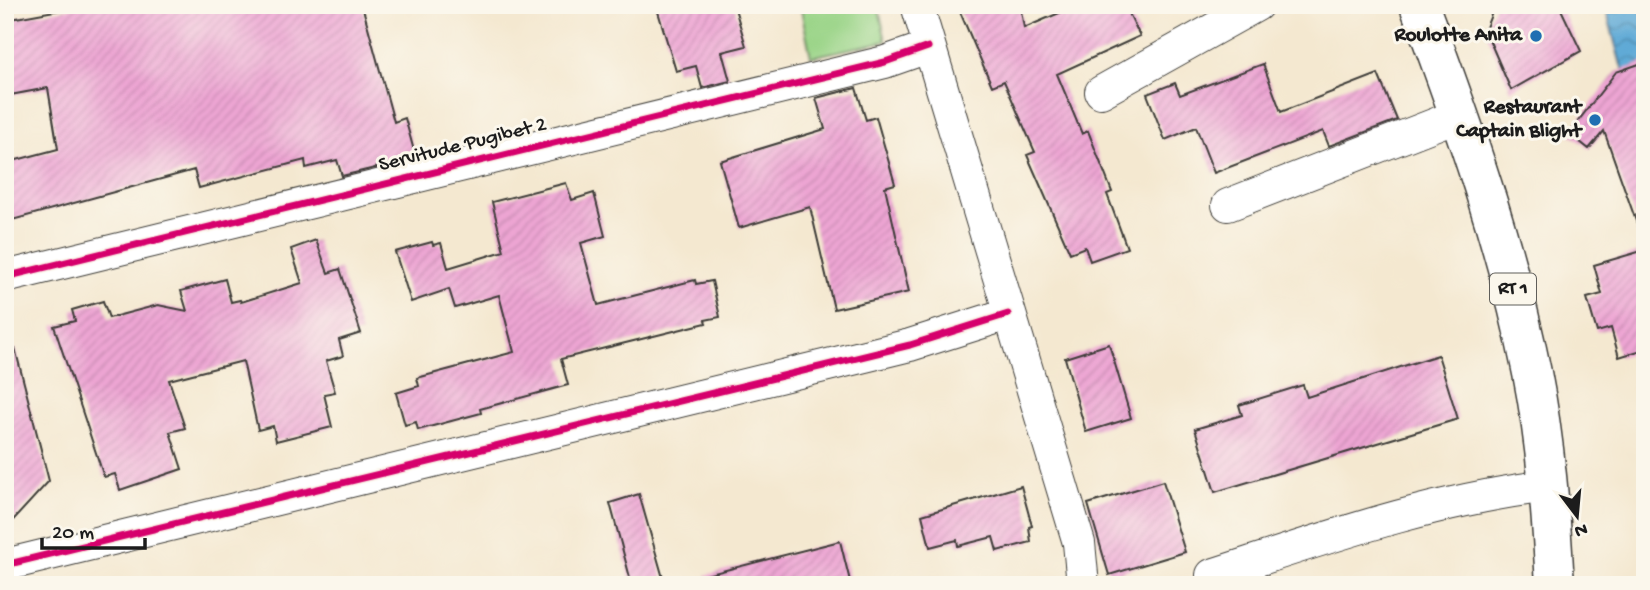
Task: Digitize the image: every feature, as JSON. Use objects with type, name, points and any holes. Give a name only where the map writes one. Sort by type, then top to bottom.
[{"type":"main road","name":"RT 1","points":[[1419,5],[1459,115],[1518,309],[1539,413],[1548,486],[1555,585]]},
{"type":"street","points":[[917,5],[1079,543],[1083,585]]},
{"type":"street","points":[[1101,92],[1257,5]]},
{"type":"street","name":"Servitude Pugibet 2","points":[[5,277],[818,78],[928,47]]},
{"type":"street","points":[[1228,205],[1459,115]]},
{"type":"street","points":[[5,565],[910,345],[1008,314]]},
{"type":"street","points":[[1212,575],[1424,508],[1493,492],[1548,486]]},
{"type":"green space","points":[[800,5],[878,5],[886,41],[811,57]]},
{"type":"water","points":[[1605,5],[1645,5],[1645,103],[1621,65]]},
{"type":"building","points":[[87,5],[362,5],[394,122],[405,118],[416,158],[342,176],[337,160],[306,168],[305,160],[199,188],[194,170],[5,222],[5,163],[58,149],[48,88],[5,96],[5,20]]},
{"type":"building","points":[[656,5],[734,5],[746,46],[722,52],[730,81],[702,88],[696,66],[676,71]]},
{"type":"building","points":[[957,5],[1020,5],[1024,28],[1078,5],[1125,5],[1140,36],[1057,74],[1082,134],[1088,131],[1112,192],[1107,194],[1127,248],[1090,261],[1085,247],[1070,253],[1027,155],[1035,152],[1004,81],[992,86]]},
{"type":"building","points":[[1495,5],[1559,5],[1581,51],[1511,90],[1485,30]]},
{"type":"building","points":[[1645,62],[1645,234],[1641,235],[1604,131],[1589,149],[1569,133],[1616,72]]},
{"type":"building","points":[[1263,64],[1281,112],[1378,74],[1397,120],[1329,146],[1323,131],[1214,173],[1196,127],[1165,140],[1147,94],[1175,83],[1180,95]]},
{"type":"building","points":[[856,88],[866,120],[876,117],[895,184],[885,187],[909,292],[834,309],[810,207],[739,228],[720,161],[825,129],[816,98]]},
{"type":"building","points":[[566,183],[572,200],[594,193],[605,236],[581,243],[598,305],[695,280],[696,284],[712,281],[720,317],[705,320],[706,323],[561,359],[568,385],[480,409],[481,413],[418,430],[416,422],[405,425],[396,393],[419,386],[417,378],[514,352],[499,295],[455,308],[449,289],[411,302],[395,252],[432,242],[433,245],[441,243],[448,268],[504,251],[492,202]]},
{"type":"building","points":[[316,240],[328,273],[340,269],[361,333],[339,340],[343,356],[326,361],[335,392],[324,394],[332,427],[276,441],[273,426],[258,430],[243,361],[169,380],[185,428],[170,432],[182,469],[120,490],[115,474],[104,477],[54,326],[75,321],[72,310],[103,301],[109,318],[158,305],[187,311],[181,291],[225,279],[231,302],[241,302],[302,283],[291,249]]},
{"type":"building","points":[[1645,250],[1645,349],[1619,357],[1611,328],[1597,332],[1587,298],[1602,294],[1594,265]]},
{"type":"building","points":[[1109,344],[1131,418],[1086,432],[1065,358]]},
{"type":"building","points":[[15,348],[49,481],[5,529],[5,349]]},
{"type":"building","points":[[1438,355],[1458,419],[1215,492],[1195,429],[1242,415],[1239,405],[1303,385],[1307,397]]},
{"type":"building","points":[[1163,481],[1185,552],[1109,575],[1088,504]]},
{"type":"building","points":[[1021,486],[1032,526],[1029,527],[1031,542],[997,551],[993,537],[958,546],[957,540],[930,547],[922,515]]},
{"type":"building","points":[[639,494],[665,585],[632,585],[610,503]]},
{"type":"building","points":[[840,541],[851,585],[707,585],[706,575]]},
{"type":"cycle path","points":[[5,277],[885,62],[928,47]]},
{"type":"cycle path","points":[[5,565],[910,345],[1008,314]]},
{"type":"place","name":"Roulotte Anita","points":[[1536,36]]},
{"type":"place","name":"Restaurant Captain Blight","points":[[1595,120]]}]
